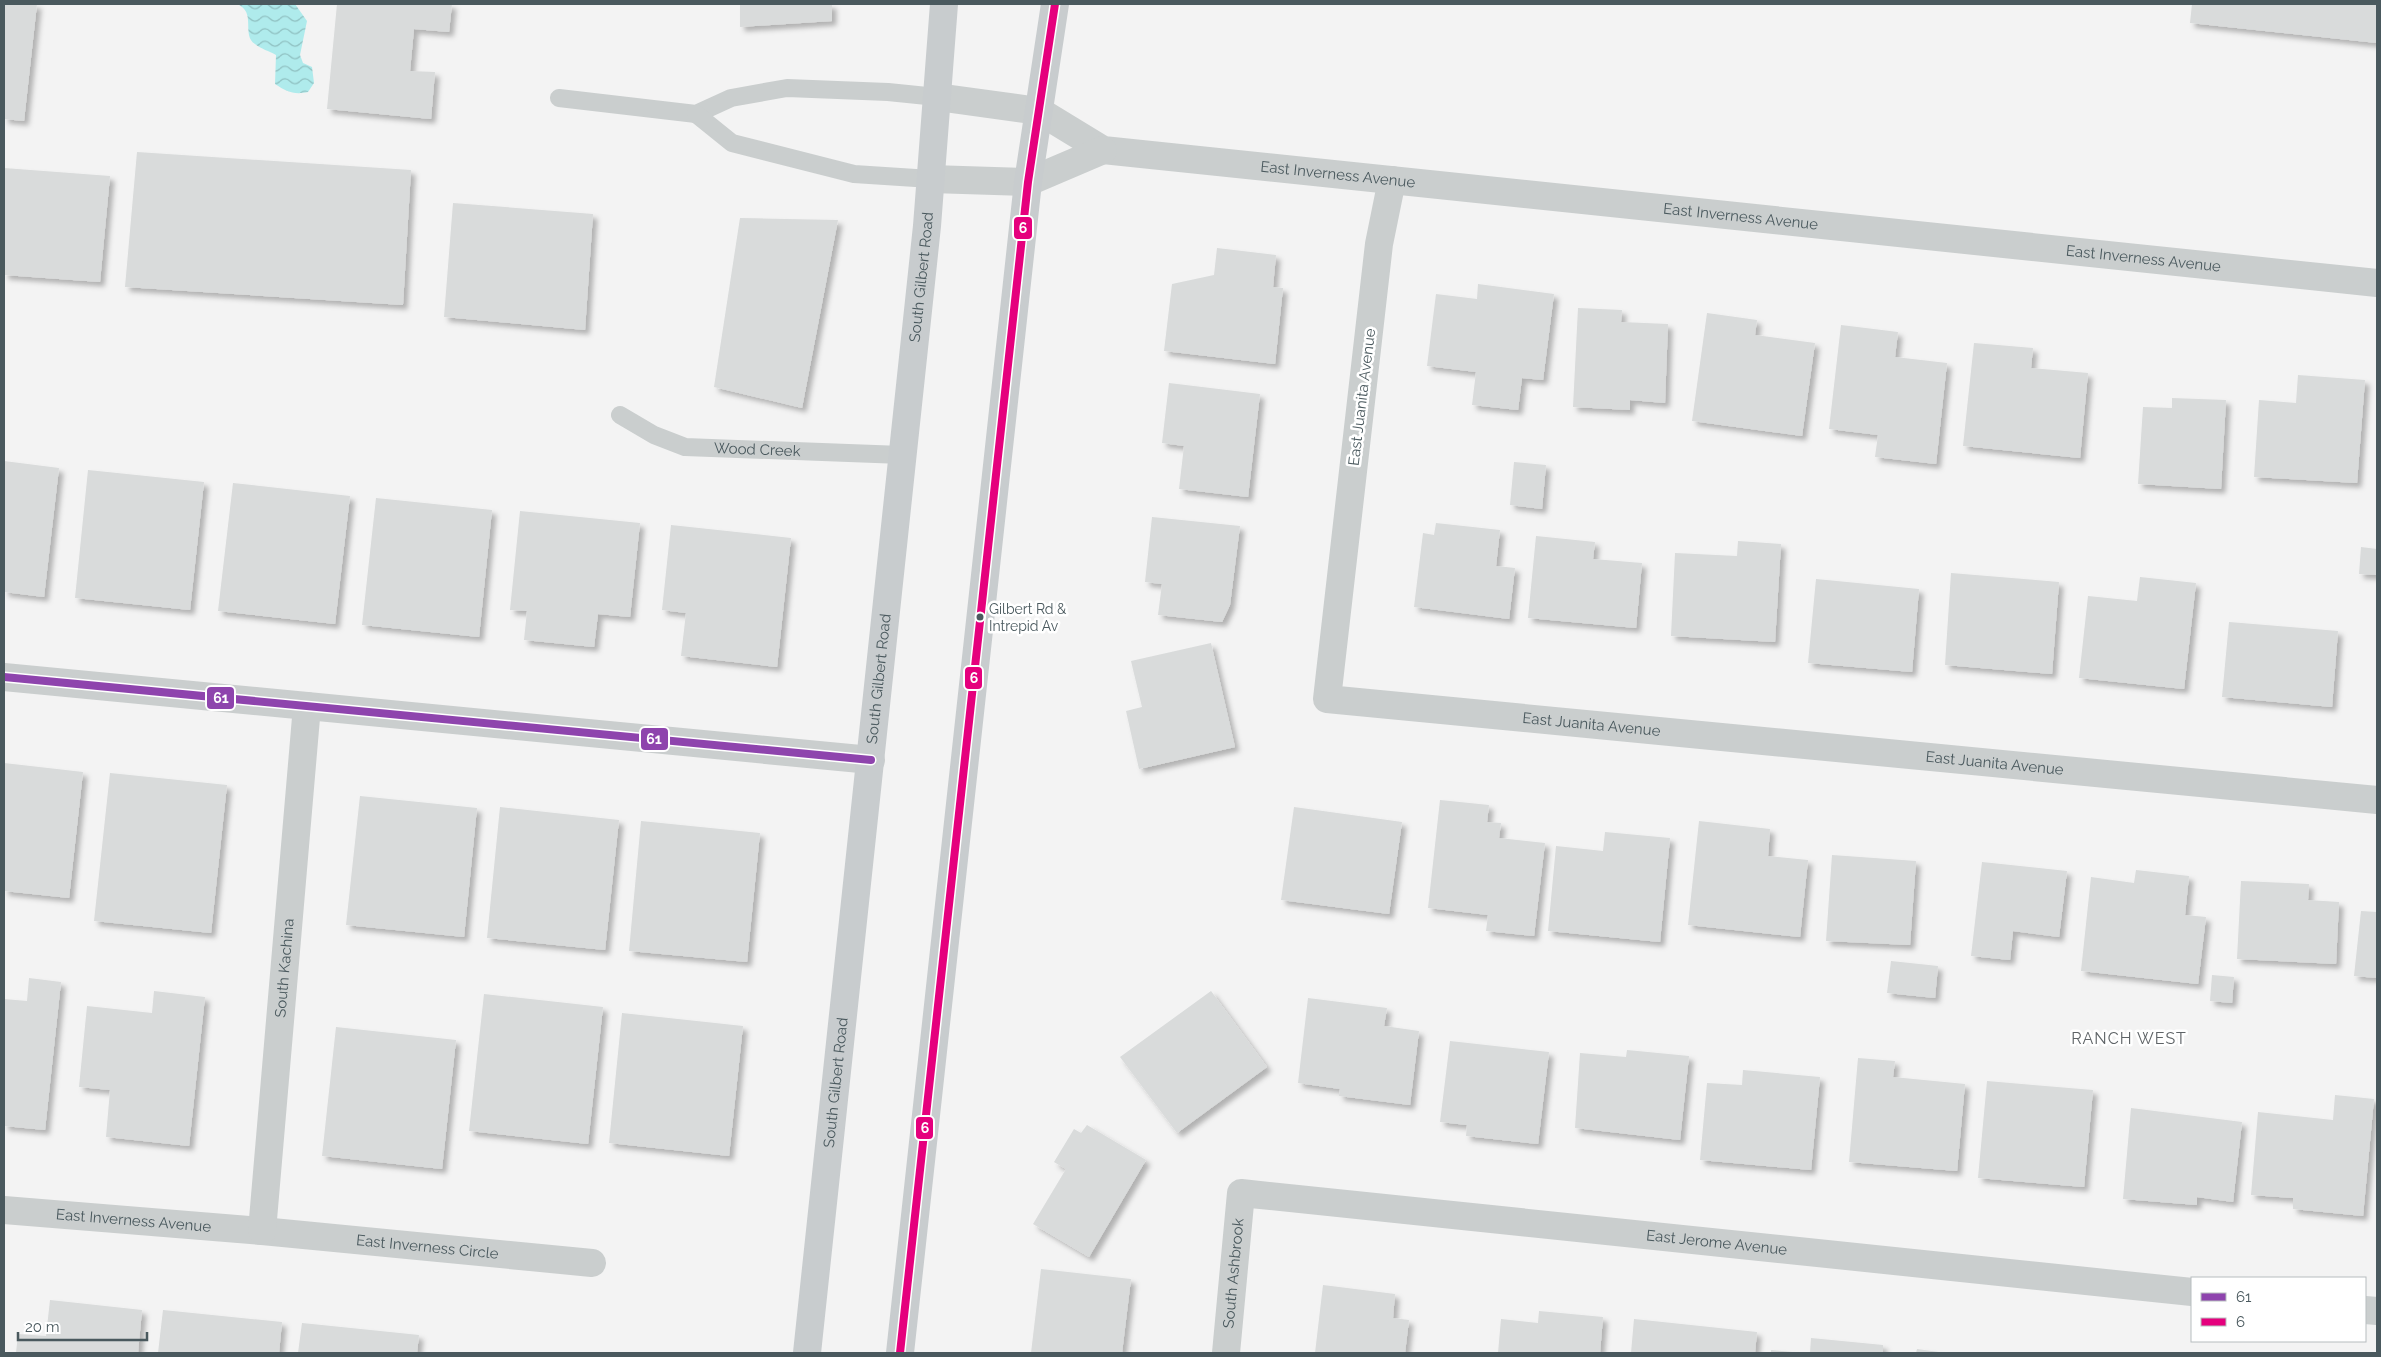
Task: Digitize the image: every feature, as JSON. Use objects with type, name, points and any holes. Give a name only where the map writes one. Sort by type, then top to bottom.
[{"type":"main road","name":"South Gilbert Road","points":[[807,1353],[931,179],[944,4]]},
{"type":"main road","points":[[900,1353],[1028,182],[1054,4]]},
{"type":"street","name":"East Inverness Avenue","points":[[937,97],[1039,112],[1103,150],[2377,283]]},
{"type":"street","name":"East Inverness Avenue","points":[[931,179],[1028,182],[1103,150]]},
{"type":"street","name":"East Juanita Avenue","points":[[1392,180],[1379,244],[1327,699],[2377,800]]},
{"type":"street","points":[[4,677],[871,760]]},
{"type":"street","name":"South Kachina","points":[[262,1231],[307,706]]},
{"type":"street","name":"East Jerome Avenue","points":[[1242,1193],[2191,1292]]},
{"type":"street","name":"South Ashbrook","points":[[1226,1353],[1242,1193]]},
{"type":"street","name":"East Inverness Avenue","points":[[4,1210],[262,1231]]},
{"type":"street","name":"East Inverness Circle","points":[[262,1231],[592,1264]]},
{"type":"lane","points":[[559,98],[696,114],[731,98],[787,88],[888,92],[937,97]]},
{"type":"lane","points":[[696,114],[732,143],[854,174],[931,179]]},
{"type":"lane","name":"Wood Creek","points":[[620,414],[654,435],[686,447],[902,455]]},
{"type":"water","points":[[237,4],[295,4],[307,21],[300,55],[303,63],[312,67],[314,83],[308,92],[291,92],[275,84],[276,55],[251,40],[246,12]]},
{"type":"building","points":[[4,4],[37,4],[24,121],[4,119]]},
{"type":"building","points":[[337,4],[452,4],[449,32],[414,29],[410,71],[435,72],[431,119],[327,109]]},
{"type":"building","points":[[740,4],[832,4],[832,21],[740,27]]},
{"type":"building","points":[[2192,4],[2377,4],[2377,43],[2190,23]]},
{"type":"building","points":[[137,152],[411,170],[403,305],[125,287]]},
{"type":"building","points":[[4,168],[110,176],[100,282],[4,275]]},
{"type":"building","points":[[453,203],[593,214],[585,330],[444,317]]},
{"type":"building","points":[[740,218],[838,220],[802,408],[714,387]]},
{"type":"building","points":[[1217,248],[1276,255],[1273,287],[1283,288],[1275,364],[1164,351],[1172,284],[1214,275]]},
{"type":"building","points":[[1478,284],[1554,294],[1543,380],[1522,378],[1518,410],[1472,405],[1476,372],[1427,366],[1436,294],[1477,299]]},
{"type":"building","points":[[1578,308],[1622,310],[1621,322],[1668,324],[1665,403],[1630,400],[1630,410],[1573,407]]},
{"type":"building","points":[[1707,313],[1757,320],[1755,335],[1815,343],[1802,436],[1692,421]]},
{"type":"building","points":[[1841,325],[1898,332],[1895,357],[1947,363],[1936,464],[1875,457],[1878,435],[1829,429]]},
{"type":"building","points":[[1974,343],[2033,348],[2031,368],[2088,373],[2080,458],[1963,446]]},
{"type":"building","points":[[2298,375],[2365,380],[2357,483],[2254,477],[2259,400],[2296,403]]},
{"type":"building","points":[[1169,383],[1260,394],[1248,497],[1179,489],[1184,446],[1162,443]]},
{"type":"building","points":[[2172,398],[2226,400],[2221,489],[2138,484],[2143,407],[2172,408]]},
{"type":"building","points":[[4,461],[59,468],[44,597],[4,592]]},
{"type":"building","points":[[1514,462],[1546,465],[1542,509],[1510,505]]},
{"type":"building","points":[[88,470],[204,482],[190,610],[75,598]]},
{"type":"building","points":[[233,483],[350,496],[335,624],[218,611]]},
{"type":"building","points":[[376,498],[492,510],[479,637],[362,625]]},
{"type":"building","points":[[520,511],[640,523],[630,617],[598,614],[594,647],[524,640],[527,611],[510,610]]},
{"type":"building","points":[[1152,517],[1240,526],[1230,605],[1222,622],[1158,615],[1162,584],[1145,582]]},
{"type":"building","points":[[1436,523],[1500,530],[1496,566],[1515,568],[1509,619],[1414,607],[1423,533],[1434,535]]},
{"type":"building","points":[[671,525],[791,538],[777,667],[681,656],[686,613],[662,610]]},
{"type":"building","points":[[1536,536],[1595,542],[1593,559],[1642,563],[1636,628],[1528,618]]},
{"type":"building","points":[[1738,541],[1781,544],[1775,642],[1671,636],[1675,553],[1737,556]]},
{"type":"building","points":[[2361,547],[2377,549],[2377,575],[2359,574]]},
{"type":"building","points":[[1951,573],[2059,582],[2052,674],[1945,665]]},
{"type":"building","points":[[2140,577],[2196,583],[2184,689],[2079,678],[2088,596],[2137,601]]},
{"type":"building","points":[[1816,579],[1919,589],[1912,672],[1808,663]]},
{"type":"building","points":[[2229,622],[2338,631],[2332,707],[2222,697]]},
{"type":"building","points":[[1211,643],[1235,747],[1139,769],[1126,711],[1142,707],[1131,661]]},
{"type":"building","points":[[4,763],[83,772],[69,898],[4,891]]},
{"type":"building","points":[[110,773],[227,785],[211,933],[94,921]]},
{"type":"building","points":[[360,796],[477,808],[464,937],[346,925]]},
{"type":"building","points":[[1440,800],[1489,805],[1487,822],[1501,823],[1499,838],[1545,843],[1534,936],[1486,931],[1488,915],[1428,908]]},
{"type":"building","points":[[500,807],[619,820],[605,950],[487,938]]},
{"type":"building","points":[[1294,807],[1402,822],[1389,914],[1281,900]]},
{"type":"building","points":[[641,821],[760,833],[747,962],[629,951]]},
{"type":"building","points":[[1699,821],[1770,829],[1768,856],[1808,860],[1800,937],[1688,925]]},
{"type":"building","points":[[1605,832],[1670,838],[1660,942],[1548,931],[1556,846],[1603,851]]},
{"type":"building","points":[[1832,855],[1916,861],[1910,945],[1826,941]]},
{"type":"building","points":[[1982,862],[2067,871],[2059,937],[2013,931],[2010,960],[1971,956]]},
{"type":"building","points":[[2136,870],[2189,876],[2185,915],[2206,917],[2198,984],[2081,971],[2091,877],[2134,883]]},
{"type":"building","points":[[2241,881],[2309,884],[2308,900],[2339,902],[2336,964],[2237,959]]},
{"type":"building","points":[[2361,911],[2377,912],[2377,978],[2354,976]]},
{"type":"building","points":[[1891,961],[1938,966],[1935,998],[1887,993]]},
{"type":"building","points":[[2212,975],[2234,977],[2232,1003],[2210,1001]]},
{"type":"building","points":[[29,978],[61,982],[45,1130],[4,1126],[4,999],[27,1001]]},
{"type":"building","points":[[154,991],[205,997],[189,1146],[106,1137],[110,1090],[79,1087],[87,1006],[152,1013]]},
{"type":"building","points":[[1211,991],[1267,1067],[1177,1133],[1120,1057]]},
{"type":"building","points":[[484,994],[603,1007],[588,1144],[469,1131]]},
{"type":"building","points":[[1308,998],[1387,1008],[1384,1026],[1419,1031],[1410,1105],[1339,1096],[1340,1089],[1298,1083]]},
{"type":"building","points":[[622,1013],[743,1026],[729,1156],[609,1143]]},
{"type":"building","points":[[336,1027],[456,1040],[442,1169],[322,1156]]},
{"type":"building","points":[[1450,1041],[1549,1052],[1538,1144],[1466,1136],[1467,1125],[1440,1122]]},
{"type":"building","points":[[1627,1050],[1689,1056],[1680,1140],[1575,1128],[1580,1053],[1626,1057]]},
{"type":"building","points":[[1858,1058],[1895,1061],[1893,1077],[1965,1084],[1957,1171],[1849,1162]]},
{"type":"building","points":[[1743,1070],[1820,1077],[1811,1170],[1700,1160],[1707,1083],[1742,1085]]},
{"type":"building","points":[[1987,1081],[2093,1090],[2084,1187],[1978,1178]]},
{"type":"building","points":[[2335,1095],[2374,1099],[2363,1216],[2293,1209],[2293,1198],[2251,1195],[2258,1112],[2333,1120]]},
{"type":"building","points":[[2131,1108],[2242,1122],[2233,1202],[2197,1197],[2197,1205],[2123,1199]]},
{"type":"building","points":[[1087,1125],[1146,1160],[1089,1257],[1033,1224],[1066,1169],[1054,1162],[1074,1129],[1081,1133]]},
{"type":"building","points":[[1041,1269],[1131,1279],[1122,1353],[1031,1353]]},
{"type":"building","points":[[1323,1285],[1395,1294],[1393,1318],[1409,1320],[1405,1353],[1315,1353]]},
{"type":"building","points":[[50,1300],[142,1310],[138,1353],[16,1353],[18,1334],[46,1336]]},
{"type":"building","points":[[163,1310],[282,1322],[279,1353],[158,1353]]},
{"type":"building","points":[[1539,1311],[1603,1317],[1600,1353],[1498,1353],[1501,1319],[1538,1323]]},
{"type":"building","points":[[1634,1319],[1757,1332],[1755,1353],[1631,1353]]},
{"type":"building","points":[[302,1323],[419,1335],[417,1353],[298,1353]]},
{"type":"building","points":[[1811,1338],[1883,1345],[1883,1353],[1810,1353]]},
{"type":"building","points":[[1917,1349],[1939,1352],[1939,1353],[1916,1353]]},
{"type":"building","points":[[1771,1350],[1793,1352],[1793,1353],[1771,1353]]},
{"type":"transit line","name":"6","points":[[900,1353],[1028,182],[1055,4]]},
{"type":"transit line","name":"61","points":[[4,677],[871,760]]},
{"type":"place","name":"Gilbert Rd & Intrepid Av","points":[[980,617]]},
{"type":"district","name":"RANCH WEST","points":[[2129,1038]]}]
